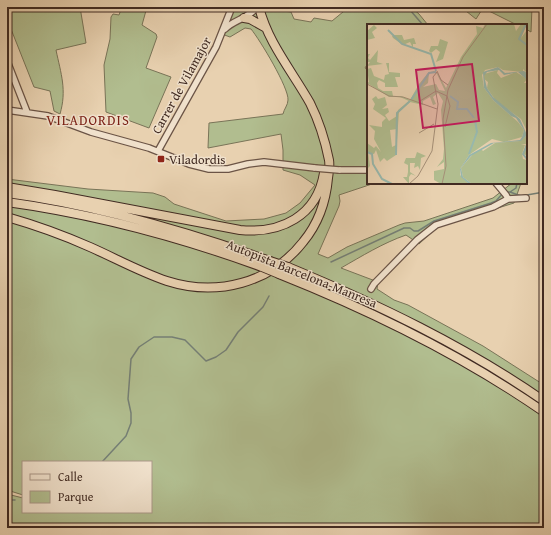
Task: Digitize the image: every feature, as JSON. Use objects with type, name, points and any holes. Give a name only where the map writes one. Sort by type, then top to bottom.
[{"type":"highway","points":[[7,218],[25,222],[61,234],[144,272],[180,285],[203,288],[237,285],[254,279],[276,268],[291,256],[308,237],[320,215],[327,192],[329,166],[323,134],[313,109],[272,41],[258,7]]},
{"type":"highway","points":[[244,18],[250,19],[266,28]]},
{"type":"highway","points":[[7,187],[55,194],[240,230],[263,231],[286,224],[300,215],[310,205],[319,191],[322,182],[327,154]]},
{"type":"highway","name":"Autopista Barcelona-Manresa","points":[[7,193],[64,203],[139,220],[215,242],[288,267],[358,297],[406,320],[486,364],[544,401]]},
{"type":"highway","name":"Autopista Barcelona-Manresa","points":[[7,202],[63,212],[137,229],[212,250],[262,267],[324,292],[403,328],[483,372],[544,412]]},
{"type":"street","points":[[224,30],[230,25],[244,18],[258,7]]},
{"type":"street","name":"Carrer de Vilamajor","points":[[158,151],[216,47],[233,8]]},
{"type":"street","points":[[7,61],[27,112]]},
{"type":"street","points":[[7,110],[48,116],[91,132],[158,151],[189,164],[210,169],[228,169],[264,162],[339,170],[367,170]]},
{"type":"street","points":[[497,184],[502,188],[507,197]]},
{"type":"street","points":[[371,289],[416,240],[436,225],[493,207],[507,197],[526,198]]},
{"type":"green space","points":[[7,7],[80,7],[86,43],[56,50],[63,90],[60,114],[54,111],[50,91],[34,87],[7,19]]},
{"type":"green space","points":[[122,7],[147,7],[142,25],[156,34],[157,37],[146,68],[171,77],[149,128],[106,112],[104,65],[110,39],[111,17],[113,14],[119,15]]},
{"type":"green space","points":[[230,7],[268,7],[269,9],[291,12],[294,19],[311,22],[314,18],[332,21],[349,7],[411,7],[427,24],[367,24],[367,65],[365,68],[367,69],[367,184],[372,184],[339,195],[339,206],[318,254],[328,258],[347,247],[399,225],[424,221],[493,198],[511,184],[521,184],[514,203],[437,227],[419,244],[406,235],[397,238],[341,268],[378,282],[377,289],[394,300],[408,305],[483,346],[544,385],[544,528],[7,528],[7,494],[22,498],[22,513],[152,513],[152,461],[22,461],[22,495],[7,490],[7,179],[88,189],[153,193],[165,197],[174,204],[226,221],[264,219],[286,213],[300,203],[315,185],[300,175],[283,170],[281,134],[208,148],[209,123],[283,114],[288,102],[284,85],[279,75],[261,43],[251,29],[245,28],[230,37],[219,33]]},
{"type":"green space","points":[[461,7],[532,7],[531,32],[527,30],[527,24],[515,24],[483,8],[476,19]]},
{"type":"waterway","points":[[405,7],[410,10],[422,24]]},
{"type":"waterway","points":[[506,192],[510,192],[516,188],[517,184]]},
{"type":"waterway","points":[[510,192],[521,196],[544,192]]},
{"type":"waterway","points":[[331,262],[404,228],[410,228],[414,231],[418,231],[434,221],[496,201],[503,193]]},
{"type":"waterway","points":[[103,461],[126,436],[131,423],[131,413],[128,399],[131,359],[139,347],[154,337],[172,337],[185,340],[206,361],[216,357],[226,350],[238,332],[263,307],[269,296]]},
{"type":"waterway","points":[[7,500],[15,500]]},
{"type":"place","name":"Viladordis","points":[[161,159]]},
{"type":"district","name":"VILADORDIS","points":[[88,120]]}]
